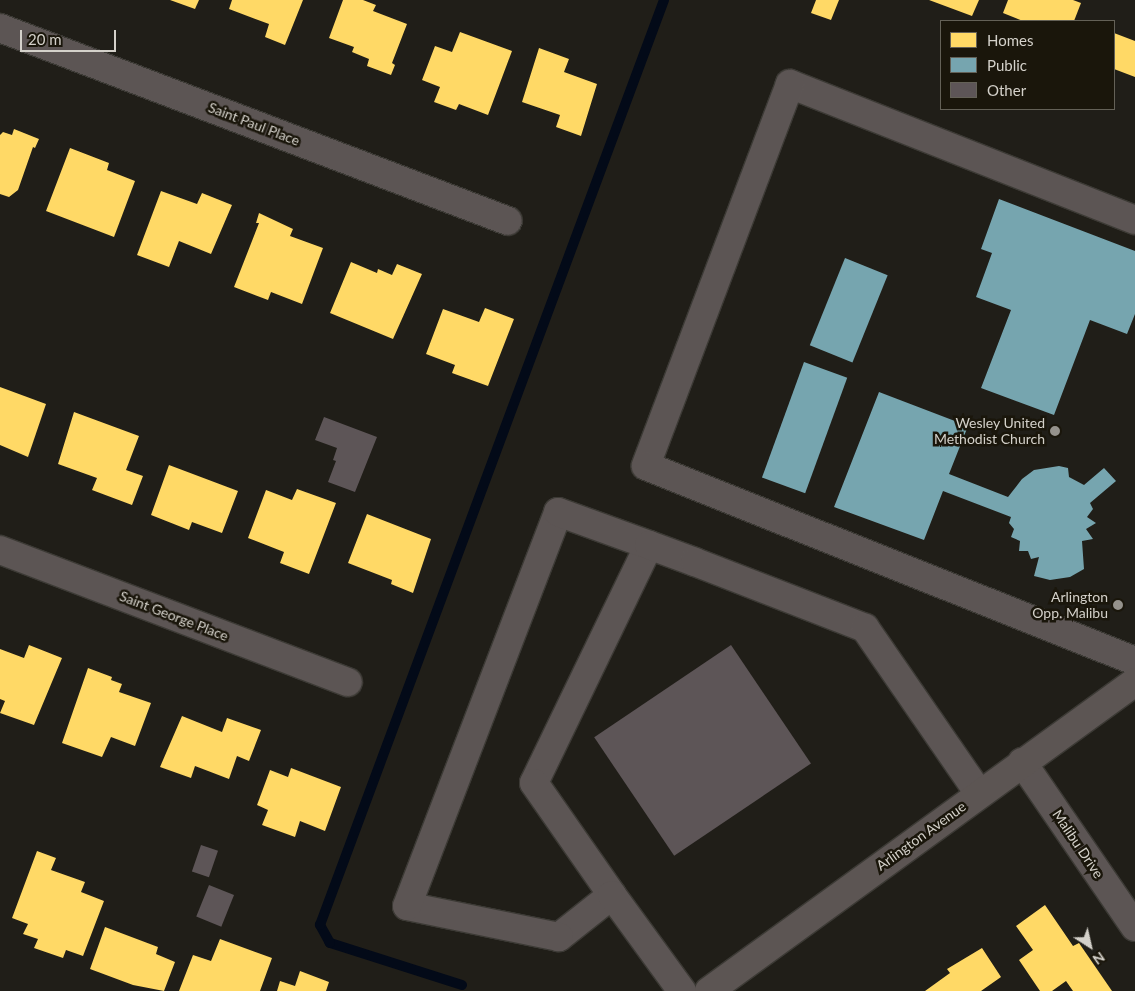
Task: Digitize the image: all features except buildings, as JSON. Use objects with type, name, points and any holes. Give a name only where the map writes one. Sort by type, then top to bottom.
[{"type":"main road","name":"Arlington Avenue","points":[[709,991],[979,793],[1135,682]]},
{"type":"street","name":"Saint Paul Place","points":[[0,28],[508,221]]},
{"type":"street","points":[[1135,220],[790,84],[646,466],[1135,662]]},
{"type":"street","points":[[612,894],[559,937],[407,906],[558,512],[865,628],[979,793]]},
{"type":"street","points":[[649,545],[534,783],[682,991]]},
{"type":"street","name":"Saint George Place","points":[[0,550],[348,682]]},
{"type":"street","name":"Malibu Drive","points":[[1022,762],[1135,927]]},
{"type":"waterway","points":[[462,985],[330,943],[320,925],[664,0]]},
{"type":"place","name":"Wesley United Methodist Church","points":[[1055,431]]},
{"type":"place","name":"Arlington Opp. Malibu","points":[[1118,605]]}]
